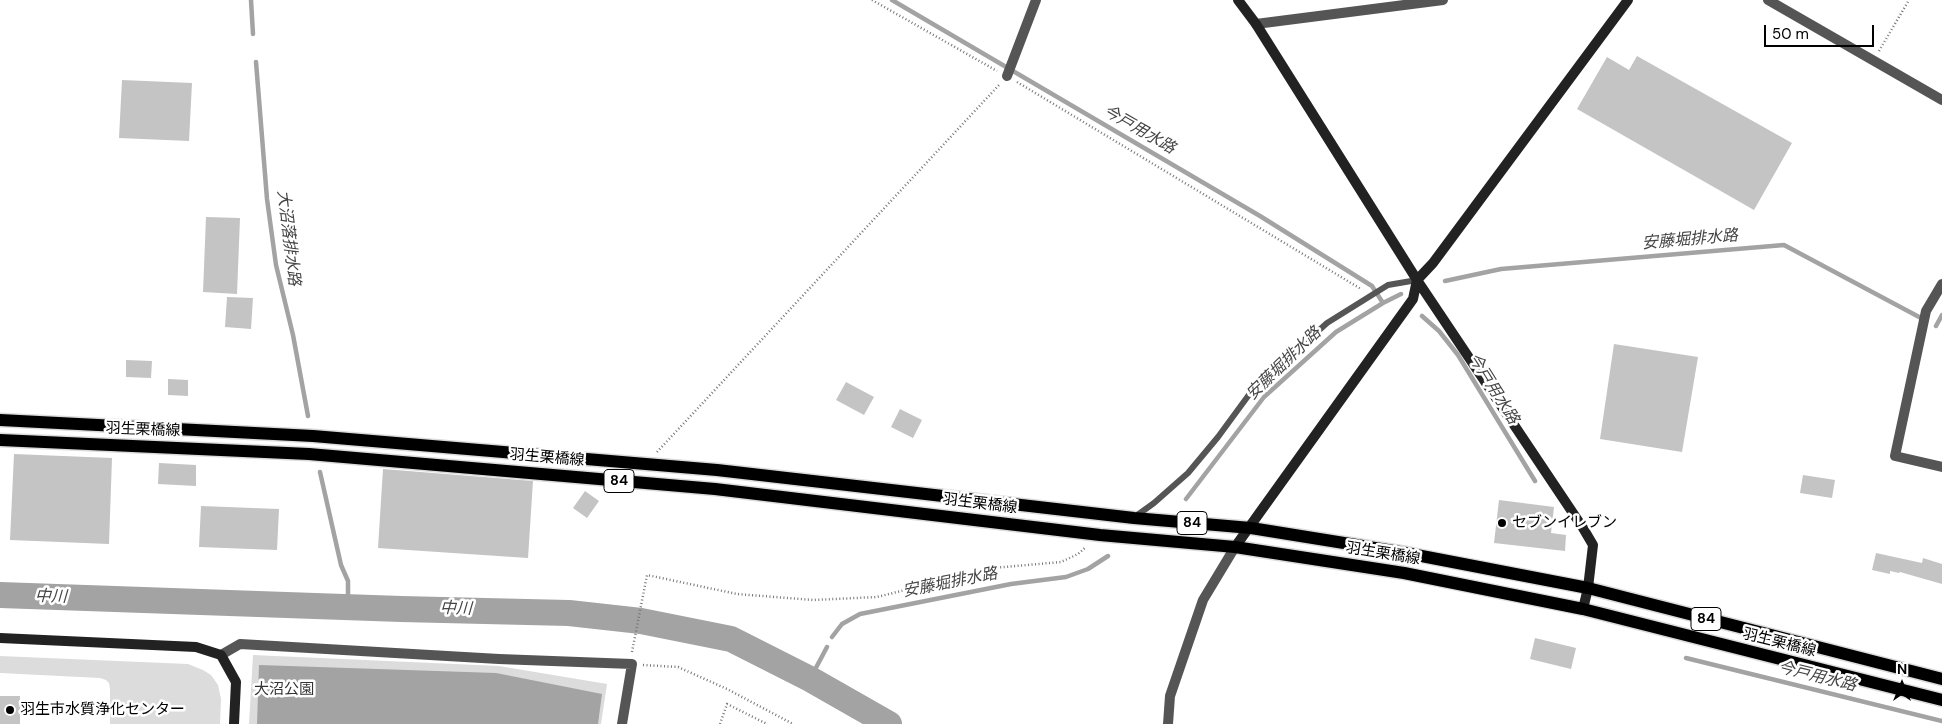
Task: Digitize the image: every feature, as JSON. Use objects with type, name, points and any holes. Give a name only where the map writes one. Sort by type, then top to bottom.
[{"type":"main road","name":"羽生栗橋線","points":[[0,420],[313,436],[717,470],[1134,518],[1251,528],[1406,553],[1588,588],[1942,679]]},
{"type":"main road","name":"羽生栗橋線","points":[[0,440],[309,454],[715,489],[1100,535],[1235,547],[1404,573],[1583,609],[1942,700]]},
{"type":"street","points":[[1007,76],[1036,0]]},
{"type":"street","points":[[1238,0],[1256,24],[1417,280],[1565,498],[1593,545],[1588,588],[1583,609]]},
{"type":"street","points":[[1256,24],[1443,0]]},
{"type":"street","points":[[1168,724],[1170,696],[1203,600],[1235,547],[1251,528],[1413,299],[1417,280],[1434,263],[1628,0]]},
{"type":"street","points":[[1768,0],[1942,100]]},
{"type":"street","points":[[1942,284],[1926,311],[1895,456],[1942,468]]},
{"type":"street","points":[[0,638],[196,647],[221,655],[236,682],[234,724]]},
{"type":"street","points":[[221,655],[240,644],[632,664],[622,724]]},
{"type":"lane","points":[[1134,518],[1188,473],[1251,392],[1327,323],[1388,285],[1417,280]]},
{"type":"path","points":[[872,0],[1007,76],[1358,286],[1368,296]]},
{"type":"path","points":[[1873,62],[1909,0]]},
{"type":"path","points":[[646,464],[1007,76]]},
{"type":"path","points":[[793,724],[727,689],[678,667],[632,664],[632,651],[647,575],[737,594],[813,600],[877,597],[993,568],[1061,562],[1078,554],[1100,535]]},
{"type":"path","points":[[720,724],[727,704],[767,724]]},
{"type":"green space","name":"大沼公園","points":[[253,655],[499,666],[607,684],[601,724],[249,724]]},
{"type":"green space","points":[[0,656],[188,664],[211,675],[218,685],[221,699],[220,724],[110,724],[110,689],[109,683],[106,680],[100,678],[0,673]]},
{"type":"shaded area","name":"大沼公園","points":[[259,665],[496,673],[602,694],[598,724],[257,724]]},
{"type":"building","points":[[1637,56],[1792,143],[1754,210],[1577,109],[1607,57],[1629,70]]},
{"type":"building","points":[[122,80],[192,83],[189,141],[119,138]]},
{"type":"building","points":[[206,217],[240,218],[237,294],[203,292]]},
{"type":"building","points":[[227,297],[253,298],[251,329],[225,327]]},
{"type":"building","points":[[1614,344],[1698,357],[1682,452],[1600,439]]},
{"type":"building","points":[[126,360],[152,361],[151,378],[126,377]]},
{"type":"building","points":[[168,379],[188,380],[188,396],[168,395]]},
{"type":"building","points":[[846,382],[874,397],[864,415],[836,400]]},
{"type":"building","points":[[900,409],[922,420],[913,438],[891,427]]},
{"type":"building","points":[[14,454],[112,458],[109,544],[10,540]]},
{"type":"building","points":[[159,463],[196,465],[196,486],[158,484]]},
{"type":"building","points":[[383,469],[533,481],[528,558],[378,548]]},
{"type":"building","points":[[1803,475],[1835,480],[1832,498],[1800,493]]},
{"type":"building","points":[[585,491],[599,501],[587,518],[573,508]]},
{"type":"building","points":[[1499,500],[1554,507],[1551,533],[1566,535],[1565,551],[1494,543]]},
{"type":"building","points":[[201,506],[279,509],[277,550],[199,547]]},
{"type":"building","points":[[1876,553],[1922,563],[1923,558],[1942,564],[1942,584],[1900,572],[1890,571],[1890,574],[1872,570]]},
{"type":"building","points":[[1535,638],[1576,648],[1571,669],[1530,659]]},
{"type":"building","name":"羽生市水質浄化センター","points":[[0,696],[20,696],[20,724],[0,724]]},
{"type":"waterway","name":"大沼落排水路","points":[[251,0],[253,34]]},
{"type":"waterway","name":"今戸用水路","points":[[892,0],[1260,216],[1372,286],[1383,303]]},
{"type":"waterway","name":"大沼落排水路","points":[[256,62],[267,199],[276,265],[293,335],[308,416]]},
{"type":"waterway","name":"安藤堀排水路","points":[[1445,281],[1501,269],[1784,245],[1921,318]]},
{"type":"waterway","name":"安藤堀排水路","points":[[1186,499],[1264,397],[1336,332],[1401,294]]},
{"type":"waterway","name":"安藤堀排水路","points":[[1936,326],[1942,315]]},
{"type":"waterway","name":"今戸用水路","points":[[1422,316],[1439,331],[1458,355],[1535,481]]},
{"type":"waterway","name":"大沼落排水路","points":[[320,472],[341,565],[348,581],[348,606]]},
{"type":"waterway","name":"安藤堀排水路","points":[[832,637],[842,624],[860,614],[1011,584],[1066,577],[1088,569],[1108,556]]},
{"type":"waterway","name":"中川","points":[[0,595],[569,613],[641,621],[731,639],[810,679],[889,724]]},
{"type":"waterway","name":"安藤堀排水路","points":[[810,679],[827,647]]},
{"type":"waterway","name":"今戸用水路","points":[[1686,658],[1942,721]]},
{"type":"place","name":"セブンイレブン","points":[[1502,523]]},
{"type":"place","name":"羽生市水質浄化センター","points":[[10,710]]}]
